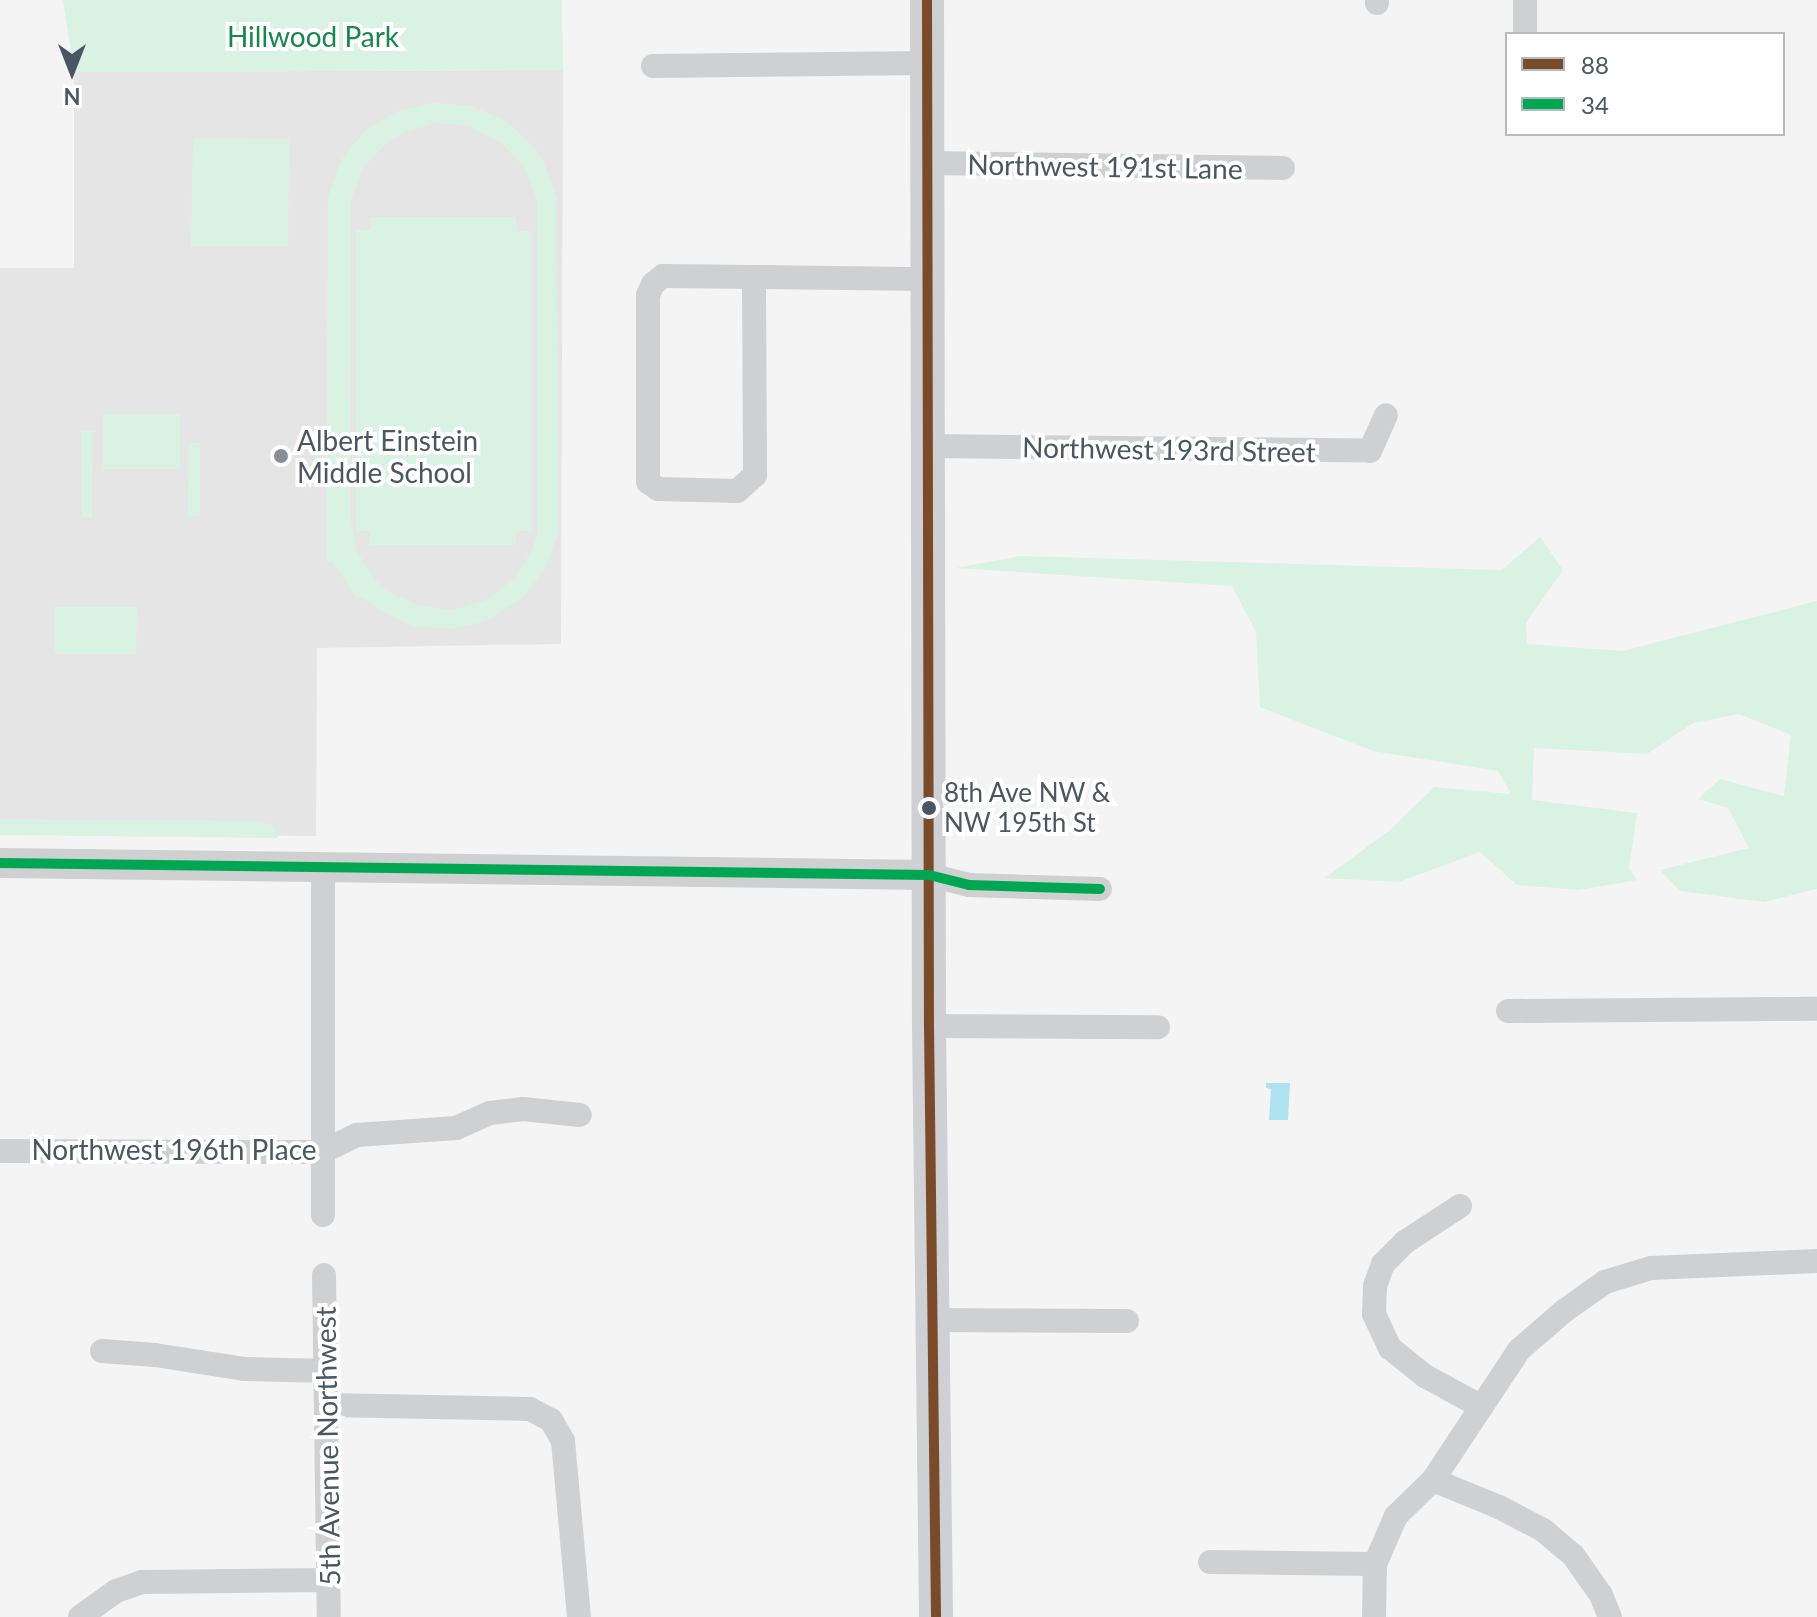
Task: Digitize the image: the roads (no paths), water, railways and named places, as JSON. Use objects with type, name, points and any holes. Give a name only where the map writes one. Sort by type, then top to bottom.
[{"type":"main road","points":[[927,0],[929,1026],[936,1617]]},
{"type":"street","points":[[1525,0],[1525,32]]},
{"type":"street","points":[[653,66],[928,63]]},
{"type":"street","name":"Northwest 191st Lane","points":[[928,163],[1283,168]]},
{"type":"street","points":[[754,277],[755,475],[737,491],[658,489],[648,482],[648,295],[653,284],[663,276],[754,277],[928,279]]},
{"type":"street","name":"Northwest 193rd Street","points":[[929,446],[1370,451],[1386,415]]},
{"type":"street","points":[[0,863],[929,875],[969,885],[1100,889]]},
{"type":"street","points":[[323,867],[323,1215]]},
{"type":"street","points":[[1508,1011],[1817,1009]]},
{"type":"street","points":[[929,1026],[1158,1027]]},
{"type":"street","name":"Northwest 196th Place","points":[[0,1151],[322,1152],[357,1135],[456,1128],[490,1113],[523,1109],[580,1115]]},
{"type":"street","points":[[1460,1206],[1405,1242],[1383,1264],[1375,1286],[1374,1314],[1390,1348],[1425,1376],[1480,1406]]},
{"type":"street","points":[[1374,1617],[1375,1564],[1396,1516],[1433,1480],[1519,1350],[1605,1282],[1651,1268],[1817,1261]]},
{"type":"street","name":"5th Avenue Northwest","points":[[324,1275],[328,1371],[329,1617]]},
{"type":"street","points":[[933,1320],[1127,1321]]},
{"type":"street","points":[[102,1351],[155,1355],[244,1369],[328,1371]]},
{"type":"street","points":[[328,1405],[530,1409],[551,1420],[563,1441],[579,1617]]},
{"type":"street","points":[[1433,1480],[1499,1507],[1543,1530],[1573,1555],[1601,1595],[1610,1617]]},
{"type":"street","points":[[1210,1562],[1375,1564]]},
{"type":"street","points":[[82,1616],[116,1591],[142,1582],[328,1580]]},
{"type":"water","points":[[1266,1083],[1290,1083],[1288,1120],[1269,1120],[1271,1089],[1266,1088]]},
{"type":"place","name":"Albert Einstein Middle School","points":[[281,456]]},
{"type":"place","name":"8th Ave NW & NW 195th St","points":[[929,808]]},
{"type":"park label","name":"Hillwood Park","points":[[313,36]]}]
